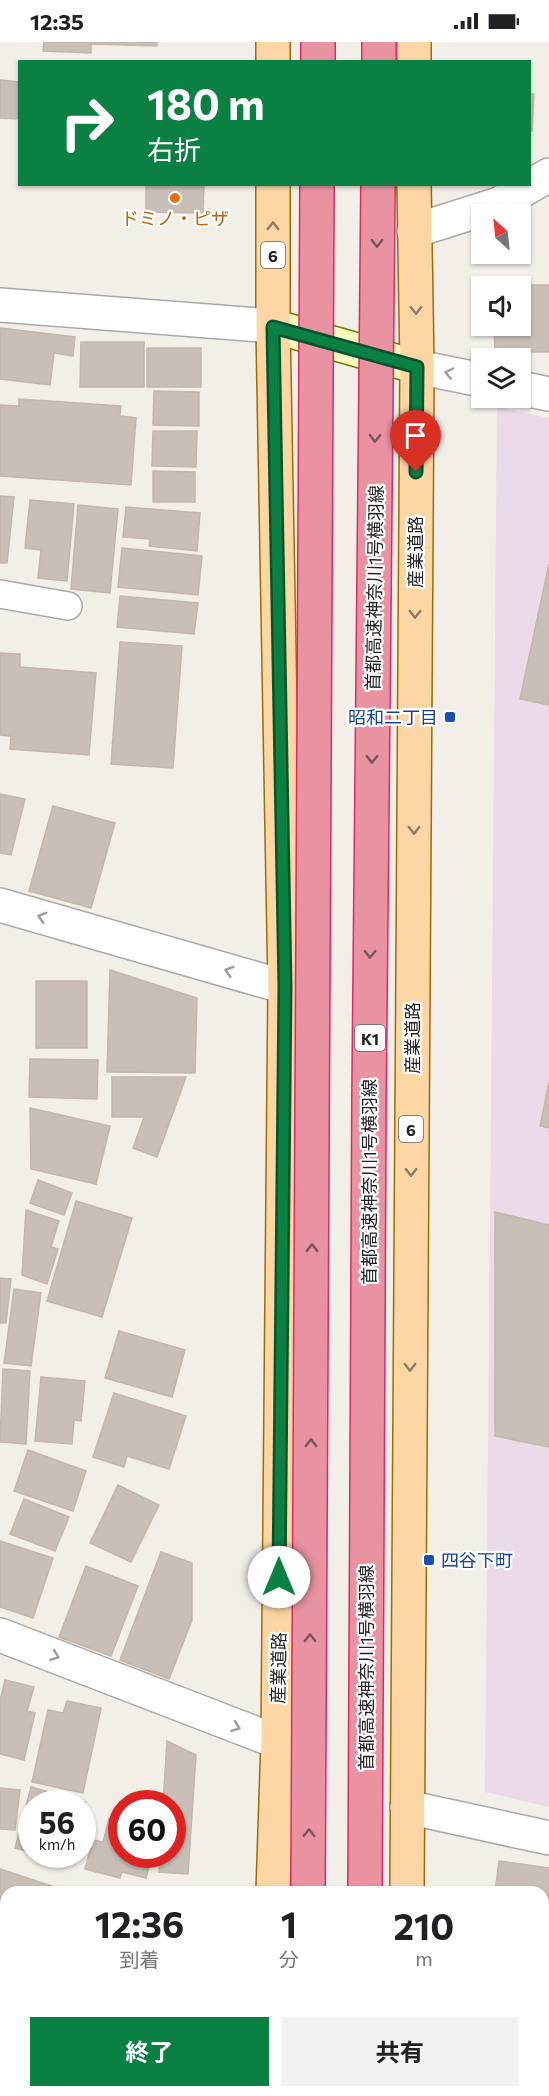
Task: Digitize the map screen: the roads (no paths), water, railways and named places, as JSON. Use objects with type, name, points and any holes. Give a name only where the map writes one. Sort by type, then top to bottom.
[{"type":"highway","points":[[318,42],[318,60]]},
{"type":"highway","points":[[379,42],[379,60]]},
{"type":"highway","points":[[308,1886],[317,186]]},
{"type":"highway","name":"首都高速神奈川1号横羽線","points":[[365,1886],[369,1073],[378,186]]},
{"type":"main road","points":[[273,42],[273,60]]},
{"type":"main road","points":[[414,42],[414,60]]},
{"type":"main road","name":"産業道路","points":[[273,186],[273,327],[285,987],[278,1742],[273,1886]]},
{"type":"main road","name":"産業道路","points":[[407,1886],[417,367],[414,186]]},
{"type":"street","points":[[531,185],[549,175]]},
{"type":"street","points":[[414,231],[499,204],[530,186]]},
{"type":"street","points":[[0,304],[273,327],[417,367],[471,378]]},
{"type":"street","points":[[531,390],[549,394]]},
{"type":"street","points":[[0,905],[285,987]]},
{"type":"street","points":[[0,1635],[278,1742]]},
{"type":"street","points":[[407,1808],[549,1838]]},
{"type":"lane","points":[[0,594],[68,606]]},
{"type":"place","name":"ドミノ・ピザ","points":[[175,198]]},
{"type":"place","name":"昭和二丁目","points":[[450,717]]},
{"type":"place","name":"四谷下町","points":[[429,1560]]}]
